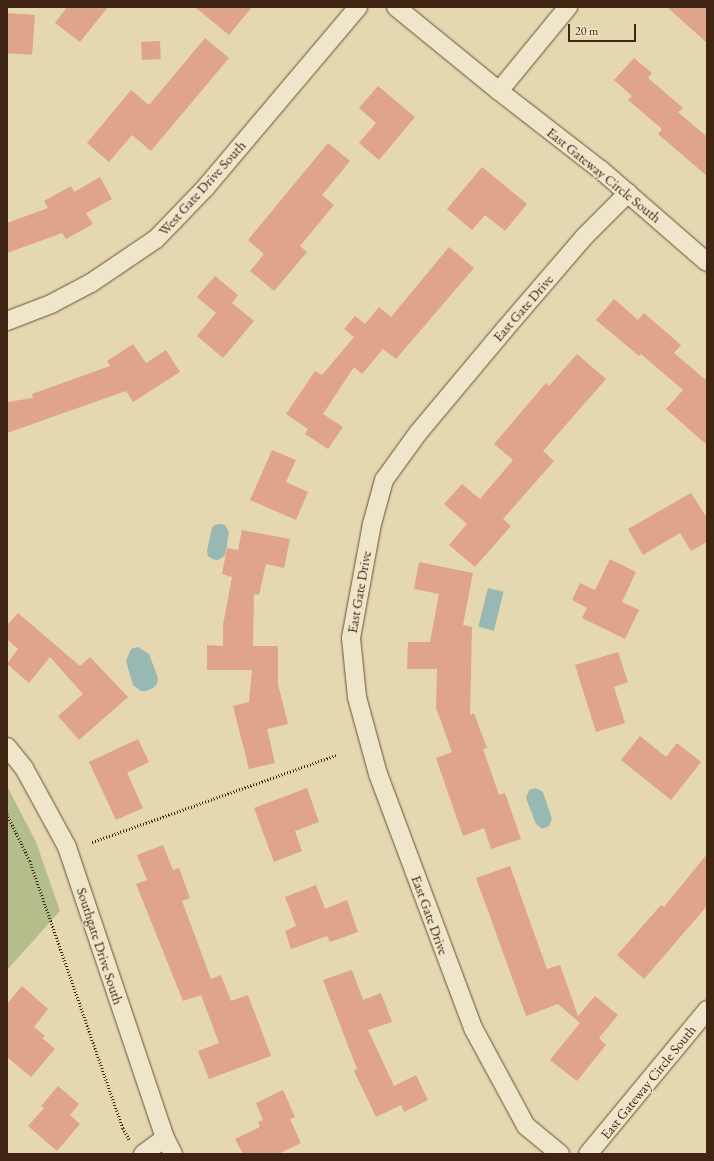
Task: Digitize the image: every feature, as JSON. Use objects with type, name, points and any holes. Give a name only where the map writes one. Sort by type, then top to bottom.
[{"type":"street","name":"West Gate Drive South","points":[[7,321],[51,304],[91,283],[156,239],[206,187],[358,7]]},
{"type":"street","name":"East Gateway Circle South","points":[[396,7],[628,193],[707,262]]},
{"type":"street","points":[[499,91],[568,7]]},
{"type":"street","name":"East Gate Drive","points":[[560,1154],[526,1126],[473,1028],[378,774],[357,697],[350,638],[370,532],[384,480],[418,433],[504,329],[585,236],[628,193]]},
{"type":"street","name":"Southgate Drive South","points":[[7,747],[24,768],[67,847],[165,1138],[173,1154]]},
{"type":"street","name":"East Gateway Circle South","points":[[588,1154],[707,1010]]},
{"type":"street","points":[[144,1154],[165,1138]]},
{"type":"path","points":[[92,842],[336,755]]},
{"type":"path","points":[[7,814],[30,861],[123,1128],[130,1141]]},
{"type":"green space","points":[[7,786],[36,842],[60,911],[7,970]]},
{"type":"water","points":[[214,525],[225,525],[229,532],[225,555],[217,560],[208,556],[207,551],[212,528]]},
{"type":"water","points":[[488,588],[504,592],[494,631],[478,627]]},
{"type":"water","points":[[138,647],[149,654],[158,678],[157,684],[153,688],[146,691],[141,691],[133,685],[126,661],[131,649]]},
{"type":"water","points":[[536,788],[543,792],[552,819],[549,826],[542,829],[536,824],[526,798],[529,790]]},
{"type":"building","points":[[67,7],[108,7],[80,42],[55,23]]},
{"type":"building","points":[[195,7],[252,7],[229,35]]},
{"type":"building","points":[[667,7],[707,7],[707,43]]},
{"type":"building","points":[[7,13],[35,15],[32,55],[7,53]]},
{"type":"building","points":[[205,38],[229,58],[151,151],[132,135],[109,162],[87,143],[131,90],[149,105]]},
{"type":"building","points":[[160,41],[161,59],[142,60],[141,42]]},
{"type":"building","points":[[634,58],[652,73],[648,78],[683,108],[678,112],[707,137],[707,176],[658,134],[662,129],[628,100],[632,96],[614,80]]},
{"type":"building","points":[[378,86],[415,117],[379,160],[359,143],[376,123],[359,108]]},
{"type":"building","points":[[328,143],[350,161],[322,195],[334,205],[300,246],[307,252],[274,291],[250,271],[264,254],[248,240]]},
{"type":"building","points":[[482,167],[527,204],[505,231],[485,215],[472,230],[447,209]]},
{"type":"building","points":[[100,177],[112,199],[86,213],[93,224],[66,239],[62,233],[7,253],[7,223],[48,208],[44,201],[71,186],[74,192]]},
{"type":"building","points":[[449,247],[474,268],[396,359],[383,349],[362,374],[354,367],[323,414],[343,427],[328,449],[305,434],[308,429],[286,414],[315,371],[322,375],[354,337],[344,329],[355,316],[365,324],[379,307],[391,317]]},
{"type":"building","points":[[215,276],[238,295],[232,303],[254,321],[223,358],[197,336],[216,313],[197,297]]},
{"type":"building","points":[[614,299],[638,320],[644,313],[681,345],[674,353],[707,381],[707,445],[666,409],[683,390],[641,354],[639,356],[596,320]]},
{"type":"building","points":[[133,344],[146,363],[166,350],[180,372],[133,402],[126,391],[7,433],[7,402],[33,398],[32,394],[110,366],[107,361]]},
{"type":"building","points":[[577,354],[606,379],[543,451],[554,461],[503,519],[511,526],[475,567],[449,545],[467,524],[444,504],[462,484],[480,499],[513,460],[494,444],[546,383],[549,386]]},
{"type":"building","points":[[272,450],[296,460],[286,482],[308,492],[296,520],[250,500]]},
{"type":"building","points":[[691,493],[707,518],[707,542],[691,551],[680,533],[643,555],[628,529]]},
{"type":"building","points":[[242,530],[290,539],[284,568],[266,564],[259,595],[254,594],[253,646],[278,646],[278,684],[288,724],[267,729],[275,763],[249,769],[233,706],[249,702],[252,670],[207,670],[207,645],[223,646],[223,625],[232,577],[222,574],[227,548],[238,550]]},
{"type":"building","points":[[610,559],[636,572],[622,602],[639,610],[625,639],[582,618],[587,608],[572,600],[580,583],[595,590]]},
{"type":"building","points":[[419,562],[473,573],[463,625],[472,627],[470,715],[474,713],[487,748],[483,749],[499,795],[505,793],[521,839],[491,849],[484,828],[463,836],[436,758],[452,752],[436,708],[437,669],[407,669],[408,642],[430,642],[439,594],[414,589]]},
{"type":"building","points":[[18,613],[80,666],[90,657],[128,697],[79,740],[58,716],[83,694],[50,657],[29,683],[7,664],[18,649],[7,639],[7,625]]},
{"type":"building","points":[[618,652],[628,682],[614,687],[625,723],[596,732],[575,665]]},
{"type":"building","points":[[640,736],[666,757],[677,743],[701,762],[671,800],[621,760]]},
{"type":"building","points":[[138,739],[149,762],[127,773],[143,808],[116,820],[89,762]]},
{"type":"building","points":[[307,788],[319,822],[295,831],[302,851],[274,862],[254,808]]},
{"type":"building","points":[[163,845],[173,870],[179,868],[190,898],[182,901],[211,979],[221,975],[231,1001],[248,995],[271,1056],[209,1079],[198,1051],[219,1043],[201,995],[183,1001],[136,884],[147,880],[137,855]]},
{"type":"building","points":[[707,854],[707,906],[644,979],[617,955],[661,905],[664,907]]},
{"type":"building","points":[[510,866],[547,969],[560,965],[578,1016],[595,996],[618,1015],[599,1038],[606,1045],[577,1081],[550,1060],[580,1023],[558,1004],[526,1016],[476,878]]},
{"type":"building","points":[[316,885],[325,909],[347,900],[358,932],[330,942],[327,936],[291,949],[285,931],[296,926],[285,897]]},
{"type":"building","points":[[352,970],[363,1000],[381,993],[392,1022],[368,1030],[394,1086],[416,1075],[428,1100],[404,1112],[401,1105],[376,1117],[354,1071],[357,1069],[323,980]]},
{"type":"building","points":[[22,986],[48,1009],[34,1027],[45,1036],[42,1038],[55,1049],[31,1077],[7,1057],[7,1004]]},
{"type":"building","points":[[58,1086],[79,1104],[70,1115],[80,1124],[57,1151],[28,1126],[44,1108],[41,1106]]},
{"type":"building","points":[[283,1090],[295,1117],[290,1119],[301,1143],[278,1154],[243,1154],[235,1139],[260,1127],[258,1122],[263,1120],[256,1103]]}]
